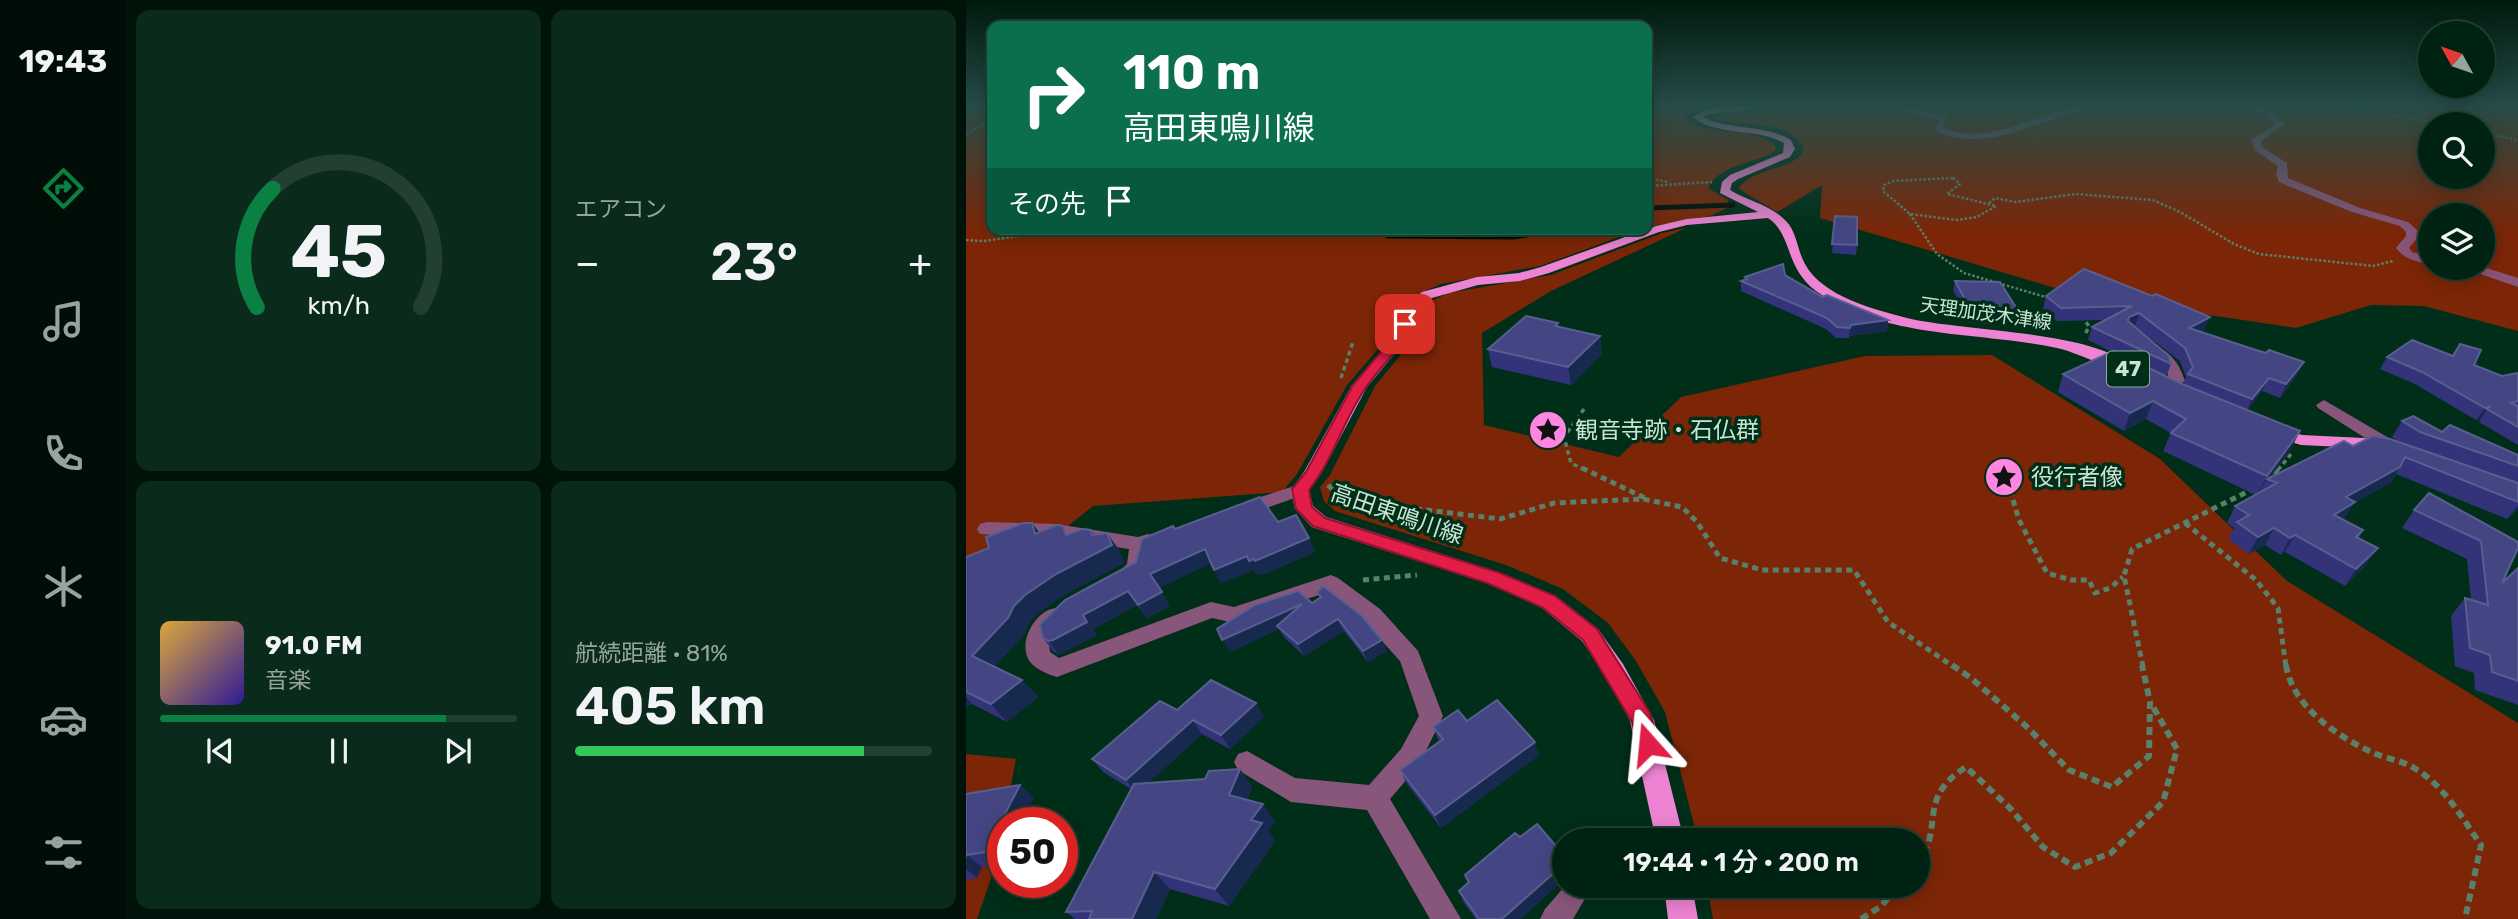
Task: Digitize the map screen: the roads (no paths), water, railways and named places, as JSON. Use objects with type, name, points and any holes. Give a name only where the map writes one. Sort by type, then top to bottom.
[{"type":"main road","name":"天理加茂木津線","points":[[1790,147],[1784,157],[1740,174],[1727,182],[1724,191],[1770,214],[1787,228],[1796,258],[1806,276],[1825,291],[1854,305],[1959,332],[2035,338],[2069,344],[2101,355],[2132,372]]},
{"type":"main road","name":"高田東鳴川線","points":[[1652,230],[1687,222],[1770,214]]},
{"type":"main road","name":"高田東鳴川線","points":[[1640,235],[1545,270],[1520,277],[1477,281],[1427,295],[1411,308],[1399,340],[1360,385],[1306,482],[1304,509],[1319,522],[1493,578],[1549,602],[1590,635],[1643,720],[1667,828]]},
{"type":"main road","name":"47","points":[[2158,386],[2185,398]]},
{"type":"main road","points":[[2253,424],[2301,440],[2364,443],[2402,454]]},
{"type":"main road","points":[[1680,898],[1683,919]]},
{"type":"street","points":[[2258,147],[2283,164],[2283,180],[2356,210],[2404,224],[2412,231],[2412,237],[2402,248],[2418,258]]},
{"type":"street","points":[[2495,273],[2518,283]]},
{"type":"street","points":[[2143,341],[2173,366],[2177,381],[2158,386]]},
{"type":"street","points":[[2324,405],[2402,454]]},
{"type":"street","points":[[1229,515],[1306,482]]},
{"type":"street","points":[[987,529],[1056,531],[1139,544],[1164,536]]},
{"type":"street","points":[[1113,580],[1137,568],[1139,544]]},
{"type":"street","points":[[1078,599],[1066,606],[1037,634],[1039,657],[1057,668],[1211,610],[1234,615],[1331,583],[1371,615],[1410,657],[1431,716],[1410,758],[1375,798]]},
{"type":"street","points":[[1247,762],[1292,790],[1375,798]]},
{"type":"street","points":[[1375,798],[1446,919]]},
{"type":"waterway","points":[[1652,208],[1733,205]]},
{"type":"waterway","points":[[1387,236],[1527,235]]},
{"type":"place","name":"観音寺跡・石仏群","points":[[1548,430]]},
{"type":"place","name":"役行者像","points":[[2004,477]]}]
